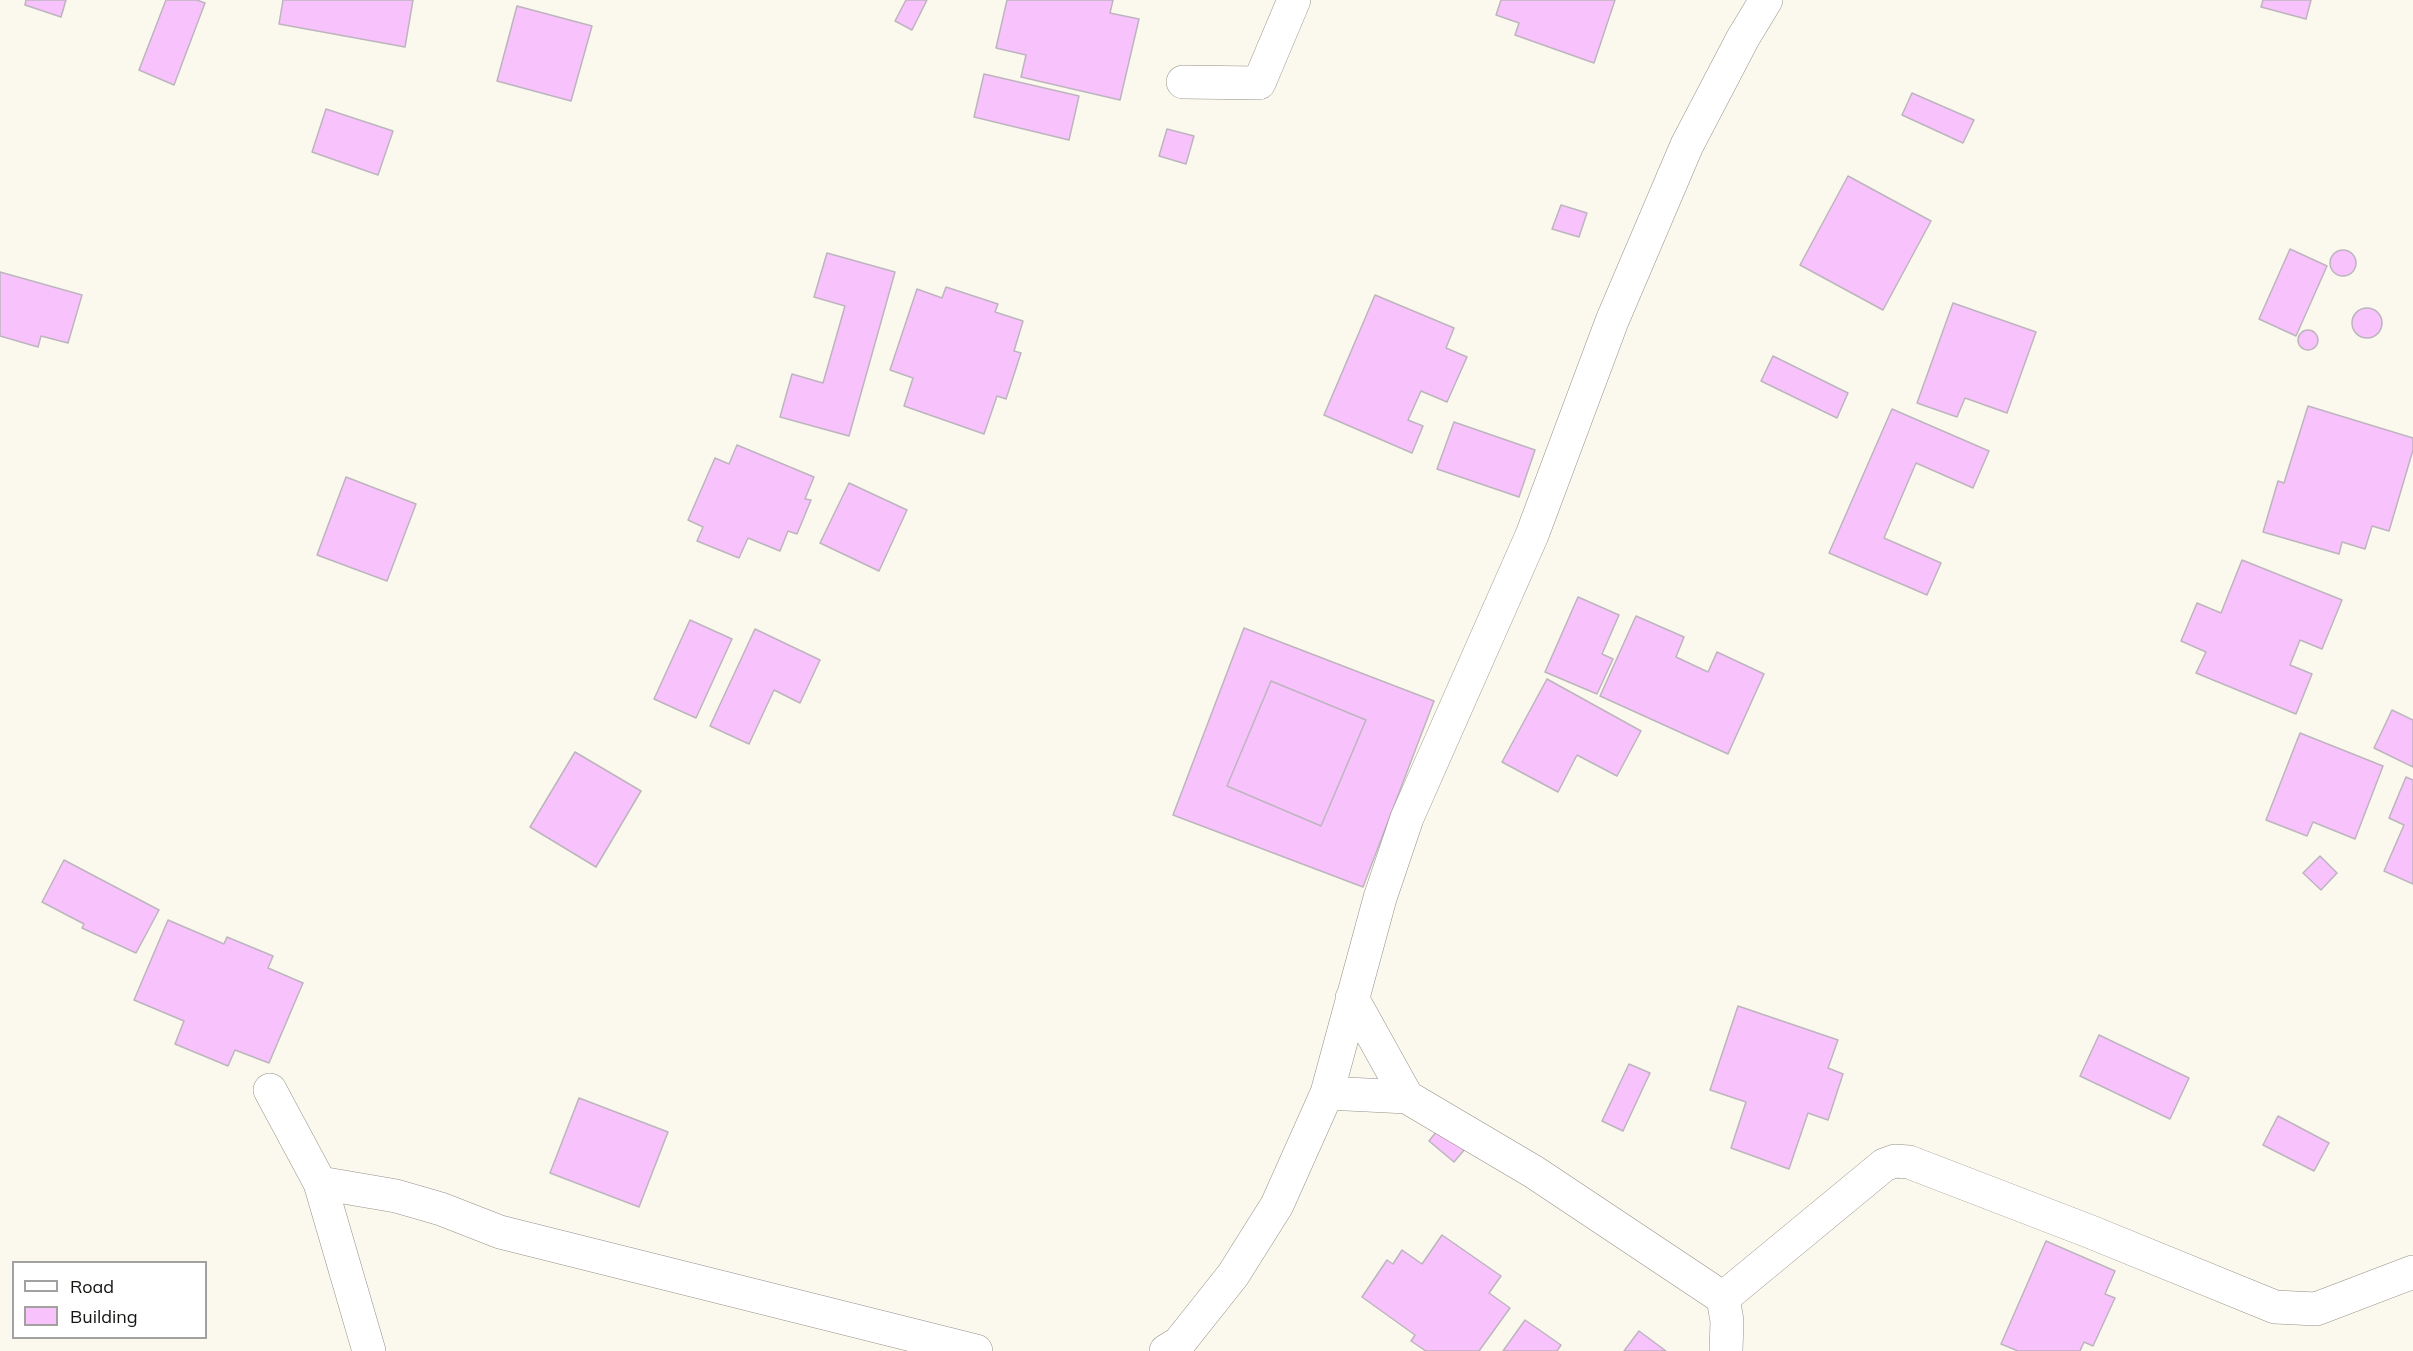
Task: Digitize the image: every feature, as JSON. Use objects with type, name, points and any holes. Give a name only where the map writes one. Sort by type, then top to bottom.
[{"type":"street","points":[[1183,82],[1259,83],[1294,0]]},
{"type":"street","points":[[1166,1351],[1179,1343],[1207,1311],[1277,1205],[1327,1093],[1380,898],[1407,818],[1532,535],[1612,321],[1687,145],[1743,38],[1766,0]]},
{"type":"street","points":[[1352,998],[1407,1097]]},
{"type":"street","points":[[270,1090],[320,1184],[369,1351]]},
{"type":"street","points":[[1327,1093],[1407,1097],[1533,1172],[1723,1298],[1727,1321],[1726,1351]]},
{"type":"street","points":[[1723,1298],[1884,1165],[1895,1161],[1909,1162],[2091,1232],[2275,1307],[2316,1309],[2413,1272]]},
{"type":"street","points":[[320,1184],[396,1196],[441,1209],[500,1232],[976,1351]]},
{"type":"building","points":[[26,0],[66,0],[61,17],[25,5]]},
{"type":"building","points":[[166,0],[197,0],[205,3],[174,85],[139,70]]},
{"type":"building","points":[[283,0],[413,0],[405,47],[279,24]]},
{"type":"building","points":[[906,0],[927,0],[912,30],[895,21]]},
{"type":"building","points":[[1007,0],[1113,0],[1110,13],[1139,19],[1120,100],[1021,77],[1026,55],[996,48]]},
{"type":"building","points":[[1501,0],[1615,0],[1594,63],[1515,35],[1519,23],[1496,15]]},
{"type":"building","points":[[2263,0],[2311,0],[2306,19],[2261,7]]},
{"type":"building","points":[[517,6],[592,26],[571,101],[497,81]]},
{"type":"building","points":[[984,74],[1079,96],[1069,140],[974,117]]},
{"type":"building","points":[[1912,93],[1974,120],[1963,143],[1902,115]]},
{"type":"building","points":[[326,109],[393,131],[378,175],[312,152]]},
{"type":"building","points":[[1167,129],[1194,136],[1186,164],[1159,156]]},
{"type":"building","points":[[1848,176],[1931,221],[1883,310],[1800,265]]},
{"type":"building","points":[[1561,205],[1587,213],[1579,237],[1552,229]]},
{"type":"building","points":[[2290,249],[2327,266],[2296,336],[2259,319]]},
{"type":"building","points":[[2343,250],[2353,253],[2356,263],[2353,273],[2343,276],[2333,273],[2330,263],[2333,253]]},
{"type":"building","points":[[827,253],[895,272],[849,436],[780,417],[792,374],[823,383],[845,306],[814,297]]},
{"type":"building","points":[[0,272],[82,295],[68,343],[41,336],[38,347],[0,336]]},
{"type":"building","points":[[946,287],[998,304],[995,312],[1023,321],[1014,351],[1021,353],[1006,399],[997,396],[984,434],[904,406],[913,378],[890,370],[917,289],[942,298]]},
{"type":"building","points":[[1375,295],[1454,328],[1446,348],[1467,357],[1447,402],[1421,391],[1408,420],[1423,426],[1412,453],[1324,415]]},
{"type":"building","points":[[1953,303],[2036,332],[2007,413],[1965,398],[1957,417],[1917,403]]},
{"type":"building","points":[[2367,308],[2373,309],[2381,317],[2381,329],[2373,337],[2367,338],[2361,337],[2353,329],[2352,323],[2353,317],[2361,309]]},
{"type":"building","points":[[2304,330],[2312,330],[2318,336],[2318,344],[2312,350],[2304,350],[2298,344],[2298,336]]},
{"type":"building","points":[[1773,356],[1848,393],[1837,418],[1761,381]]},
{"type":"building","points":[[2308,406],[2413,438],[2413,450],[2389,531],[2372,526],[2365,549],[2342,542],[2339,554],[2263,532],[2278,481],[2284,483]]},
{"type":"building","points":[[1892,409],[1989,451],[1973,488],[1916,463],[1884,538],[1941,563],[1927,595],[1829,553]]},
{"type":"building","points":[[1454,422],[1535,450],[1519,497],[1437,469]]},
{"type":"building","points":[[737,445],[814,477],[805,499],[811,500],[797,534],[788,531],[780,551],[748,538],[739,558],[697,541],[703,527],[688,520],[715,458],[729,464]]},
{"type":"building","points":[[346,477],[416,504],[387,581],[317,555]]},
{"type":"building","points":[[849,483],[907,510],[879,571],[820,543]]},
{"type":"building","points":[[2242,560],[2342,600],[2322,649],[2300,640],[2290,665],[2312,674],[2296,714],[2196,673],[2206,652],[2181,641],[2197,603],[2221,613]]},
{"type":"building","points":[[1578,597],[1619,615],[1602,654],[1613,659],[1597,694],[1545,672]]},
{"type":"building","points":[[1636,616],[1684,637],[1676,657],[1708,672],[1717,652],[1764,674],[1728,754],[1600,696]]},
{"type":"building","points":[[690,620],[732,639],[696,718],[654,699]]},
{"type":"building","points":[[1244,628],[1434,701],[1363,887],[1173,815]],"holes":[[[1271,681],[1366,720],[1321,826],[1227,786]]]},
{"type":"building","points":[[755,629],[820,660],[800,703],[774,690],[749,744],[710,726]]},
{"type":"building","points":[[1547,679],[1641,731],[1617,776],[1577,755],[1558,792],[1502,762]]},
{"type":"building","points":[[1271,681],[1366,720],[1321,826],[1227,786]]},
{"type":"building","points":[[2392,710],[2413,720],[2413,767],[2374,748]]},
{"type":"building","points":[[2300,733],[2383,766],[2355,839],[2313,822],[2307,836],[2266,820]]},
{"type":"building","points":[[575,752],[641,791],[596,867],[530,827]]},
{"type":"building","points":[[2406,777],[2413,780],[2413,884],[2384,871],[2404,825],[2389,818]]},
{"type":"building","points":[[2320,856],[2337,873],[2321,890],[2303,873]]},
{"type":"building","points":[[64,860],[159,910],[136,953],[82,928],[84,924],[42,902]]},
{"type":"building","points":[[168,920],[224,944],[227,937],[273,956],[268,968],[303,983],[269,1063],[235,1050],[228,1066],[175,1044],[184,1021],[134,1000]]},
{"type":"building","points":[[1738,1006],[1838,1040],[1828,1068],[1843,1074],[1828,1120],[1808,1113],[1789,1169],[1731,1148],[1746,1102],[1710,1090]]},
{"type":"building","points":[[2099,1035],[2189,1078],[2170,1119],[2080,1076]]},
{"type":"building","points":[[1629,1064],[1650,1073],[1623,1131],[1602,1121]]},
{"type":"building","points":[[579,1098],[668,1132],[639,1207],[550,1173]]},
{"type":"building","points":[[2278,1116],[2329,1143],[2314,1171],[2263,1145]]},
{"type":"building","points":[[1444,1122],[1470,1143],[1454,1162],[1429,1141]]},
{"type":"building","points":[[1442,1235],[1501,1276],[1489,1293],[1510,1308],[1479,1351],[1426,1351],[1411,1341],[1415,1335],[1362,1297],[1387,1260],[1393,1264],[1402,1250],[1422,1264]]},
{"type":"building","points":[[2046,1241],[2115,1271],[2105,1294],[2115,1298],[2093,1346],[2084,1342],[2080,1351],[2018,1351],[2001,1344]]},
{"type":"building","points":[[1525,1320],[1561,1345],[1557,1351],[1503,1351]]},
{"type":"building","points":[[1639,1331],[1666,1351],[1624,1351]]}]
